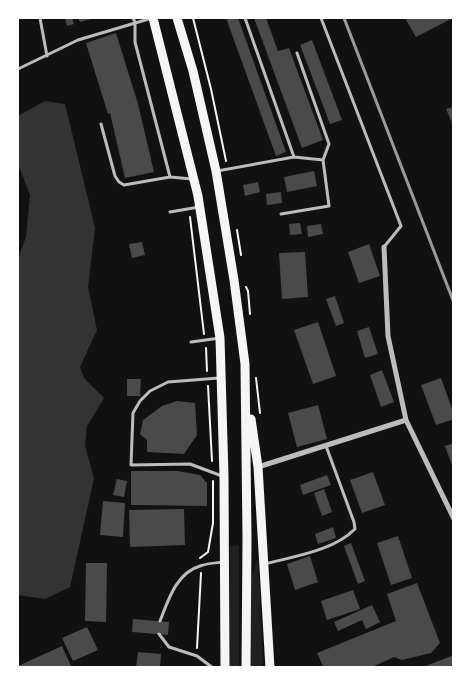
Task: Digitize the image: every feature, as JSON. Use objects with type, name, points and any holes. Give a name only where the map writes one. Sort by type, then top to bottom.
[{"type":"main road","points":[[153,18],[200,207],[220,338],[224,476],[225,668]]},
{"type":"main road","points":[[177,18],[193,71],[216,171],[234,280],[245,364],[246,668]]},
{"type":"main road","points":[[246,386],[258,467],[270,668]]},
{"type":"street","points":[[384,248],[388,336],[406,420],[454,519]]},
{"type":"street","points":[[258,467],[406,420]]},
{"type":"lane","points":[[40,18],[47,56]]},
{"type":"lane","points":[[133,18],[135,22],[135,42],[170,177]]},
{"type":"lane","points":[[18,69],[78,40],[153,18]]},
{"type":"lane","points":[[245,18],[294,156]]},
{"type":"lane","points":[[321,18],[401,226],[384,248]]},
{"type":"lane","points":[[281,214],[329,206],[323,160],[329,144],[297,53]]},
{"type":"lane","points":[[101,124],[115,176],[119,182],[124,185],[170,177],[194,180]]},
{"type":"lane","points":[[216,171],[294,156],[323,160]]},
{"type":"lane","points":[[170,212],[200,207]]},
{"type":"lane","points":[[191,342],[220,338]]},
{"type":"lane","points":[[222,378],[168,382],[150,391],[133,413],[131,465],[190,464],[224,476]]},
{"type":"lane","points":[[264,564],[321,549],[348,536],[355,529],[326,445]]},
{"type":"lane","points":[[160,621],[171,594],[188,571],[200,566],[224,562]]},
{"type":"lane","points":[[159,634],[168,647],[197,656],[213,668]]},
{"type":"path","points":[[189,208],[205,340],[213,472],[213,522],[208,552],[200,558],[197,656]]},
{"type":"shaded area","points":[[45,101],[65,104],[95,228],[88,287],[97,330],[80,367],[84,378],[104,398],[87,426],[85,446],[94,478],[70,587],[45,599],[18,595],[18,259],[26,237],[30,195],[18,164],[18,116]]},
{"type":"shaded area","points":[[239,545],[239,667],[229,668],[230,546]]},
{"type":"shaded area","points":[[258,558],[263,667],[250,667],[250,580]]},
{"type":"building","points":[[65,18],[72,18],[74,24],[67,26]]},
{"type":"building","points":[[78,18],[95,18],[80,22]]},
{"type":"building","points":[[226,18],[238,18],[286,152],[276,156]]},
{"type":"building","points":[[254,18],[266,18],[278,51],[289,48],[323,140],[302,148]]},
{"type":"building","points":[[405,18],[453,18],[416,37]]},
{"type":"building","points":[[116,33],[138,104],[154,172],[125,178],[110,113],[108,114],[86,43]]},
{"type":"building","points":[[312,40],[342,120],[330,124],[300,45]]},
{"type":"building","points":[[454,107],[454,123],[452,123],[446,109]]},
{"type":"building","points":[[314,171],[317,186],[287,192],[284,177]]},
{"type":"building","points":[[258,182],[260,192],[245,196],[243,185]]},
{"type":"building","points":[[281,192],[282,203],[267,205],[266,194]]},
{"type":"building","points":[[300,223],[302,234],[290,235],[289,224]]},
{"type":"building","points":[[321,224],[323,234],[308,237],[307,226]]},
{"type":"building","points":[[142,242],[145,255],[132,258],[129,244]]},
{"type":"building","points":[[369,244],[380,276],[359,283],[348,252]]},
{"type":"building","points":[[305,252],[308,297],[282,299],[279,253]]},
{"type":"building","points":[[335,296],[344,323],[336,326],[326,299]]},
{"type":"building","points":[[318,322],[336,376],[313,384],[294,330]]},
{"type":"building","points":[[369,327],[378,354],[365,358],[357,331]]},
{"type":"building","points":[[382,370],[394,402],[381,407],[370,375]]},
{"type":"building","points":[[441,378],[454,414],[454,419],[436,425],[421,385]]},
{"type":"building","points":[[127,379],[141,379],[140,396],[127,396]]},
{"type":"building","points":[[177,401],[195,403],[197,435],[184,454],[147,452],[147,440],[140,434],[143,420],[162,406]]},
{"type":"building","points":[[318,405],[327,439],[297,447],[288,413]]},
{"type":"building","points":[[454,443],[454,468],[453,468],[445,446]]},
{"type":"building","points":[[131,471],[178,471],[200,475],[207,483],[207,506],[131,505]]},
{"type":"building","points":[[373,472],[385,505],[362,513],[350,480]]},
{"type":"building","points":[[327,475],[331,485],[303,495],[300,485]]},
{"type":"building","points":[[117,479],[127,481],[124,497],[113,495]]},
{"type":"building","points":[[324,489],[332,512],[322,516],[314,493]]},
{"type":"building","points":[[103,501],[125,503],[123,537],[100,535]]},
{"type":"building","points":[[184,509],[185,545],[130,547],[129,510]]},
{"type":"building","points":[[333,527],[336,538],[318,544],[315,534]]},
{"type":"building","points":[[398,536],[412,578],[391,585],[377,543]]},
{"type":"building","points":[[351,543],[365,581],[358,584],[344,546]]},
{"type":"building","points":[[310,556],[318,582],[295,590],[287,564]]},
{"type":"building","points":[[86,563],[107,563],[106,622],[85,621]]},
{"type":"building","points":[[417,583],[440,643],[431,653],[402,660],[394,657],[370,668],[324,668],[317,653],[396,621],[387,594]]},
{"type":"building","points":[[353,590],[360,609],[327,620],[321,601]]},
{"type":"building","points":[[372,605],[380,622],[366,629],[362,620],[338,631],[334,622]]},
{"type":"building","points":[[133,619],[169,622],[168,635],[132,632]]},
{"type":"building","points":[[87,627],[98,650],[73,661],[62,638]]},
{"type":"building","points":[[62,646],[72,668],[18,668],[18,666]]},
{"type":"building","points":[[138,652],[161,654],[160,668],[136,668]]},
{"type":"building","points":[[454,655],[454,668],[423,668],[423,667]]},
{"type":"railway","points":[[344,18],[454,303]]}]
